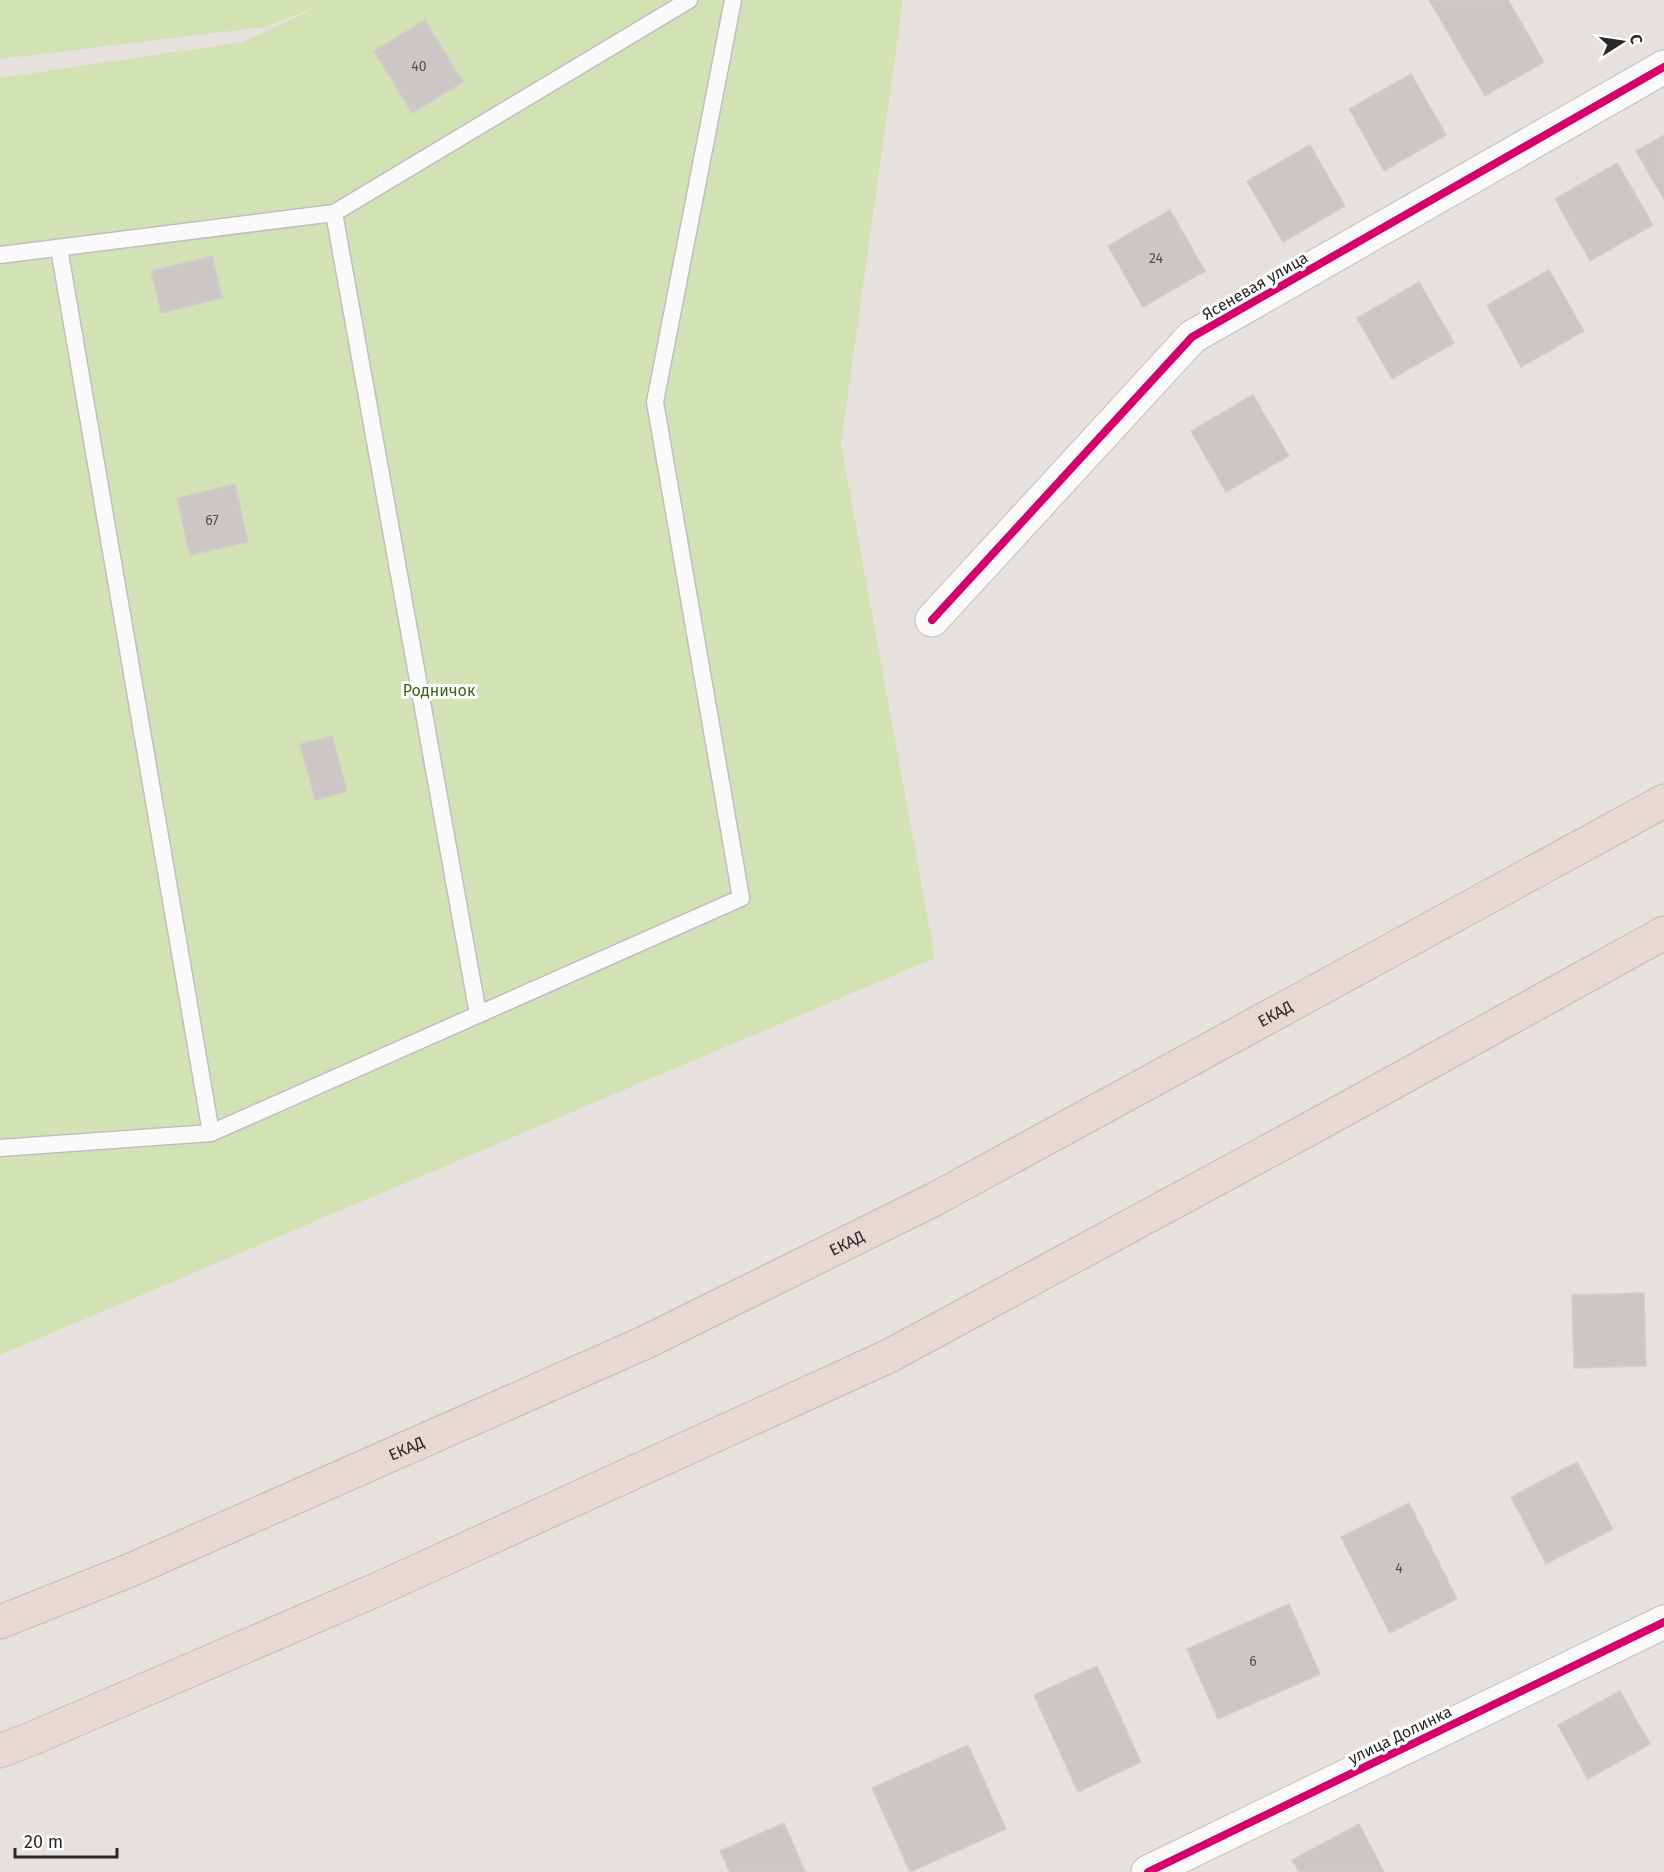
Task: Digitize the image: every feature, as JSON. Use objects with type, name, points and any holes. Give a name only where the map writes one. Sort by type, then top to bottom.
[{"type":"highway","name":"ЕКАД","points":[[0,1622],[132,1569],[646,1342],[935,1200],[1664,801]]},
{"type":"highway","points":[[0,1751],[378,1589],[889,1356],[1311,1128],[1664,933]]},
{"type":"street","name":"Ясеневая улица","points":[[932,620],[1192,337],[1664,67]]},
{"type":"street","name":"улица Долинка","points":[[1148,1872],[1664,1622]]},
{"type":"lane","points":[[0,255],[334,213],[688,0]]},
{"type":"lane","points":[[0,1148],[211,1133],[741,898],[656,402],[733,0]]},
{"type":"lane","points":[[334,213],[478,1014]]},
{"type":"lane","points":[[59,248],[211,1133]]},
{"type":"green space","name":"Родничок","points":[[0,0],[903,0],[841,444],[935,958],[0,1355],[0,78],[243,42],[321,5],[265,27],[0,59]]},
{"type":"building","points":[[1429,0],[1508,0],[1544,62],[1485,96]]},
{"type":"building","points":[[425,20],[463,82],[412,113],[374,51]]},
{"type":"building","points":[[1411,74],[1446,135],[1384,171],[1349,109]]},
{"type":"building","points":[[1664,135],[1664,199],[1636,151]]},
{"type":"building","points":[[1310,145],[1345,206],[1283,242],[1247,181]]},
{"type":"building","points":[[1617,163],[1653,225],[1590,261],[1555,199]]},
{"type":"building","points":[[1170,210],[1205,271],[1143,307],[1108,246]]},
{"type":"building","points":[[212,256],[222,298],[161,313],[151,271]]},
{"type":"building","points":[[1549,270],[1584,331],[1521,367],[1487,305]]},
{"type":"building","points":[[1419,282],[1454,343],[1392,379],[1357,318]]},
{"type":"building","points":[[1253,395],[1289,456],[1226,492],[1191,431]]},
{"type":"building","points":[[235,484],[248,542],[190,555],[177,498]]},
{"type":"building","points":[[332,736],[347,791],[315,800],[300,744]]},
{"type":"building","points":[[1644,1293],[1646,1366],[1574,1368],[1572,1295]]},
{"type":"building","points":[[1577,1462],[1613,1529],[1546,1564],[1511,1497]]},
{"type":"building","points":[[1409,1503],[1457,1599],[1390,1633],[1341,1537]]},
{"type":"building","points":[[1289,1604],[1320,1674],[1218,1719],[1187,1649]]},
{"type":"building","points":[[1097,1666],[1141,1762],[1078,1792],[1034,1695]]},
{"type":"building","points":[[1620,1691],[1650,1744],[1588,1779],[1558,1725]]},
{"type":"building","points":[[968,1745],[1006,1829],[910,1872],[872,1788]]},
{"type":"building","points":[[784,1823],[805,1872],[730,1872],[720,1851]]},
{"type":"building","points":[[1359,1824],[1384,1872],[1299,1872],[1292,1860]]},
{"type":"cycle path","points":[[932,620],[1192,337],[1664,67]]},
{"type":"cycle path","points":[[1148,1872],[1664,1622]]}]
